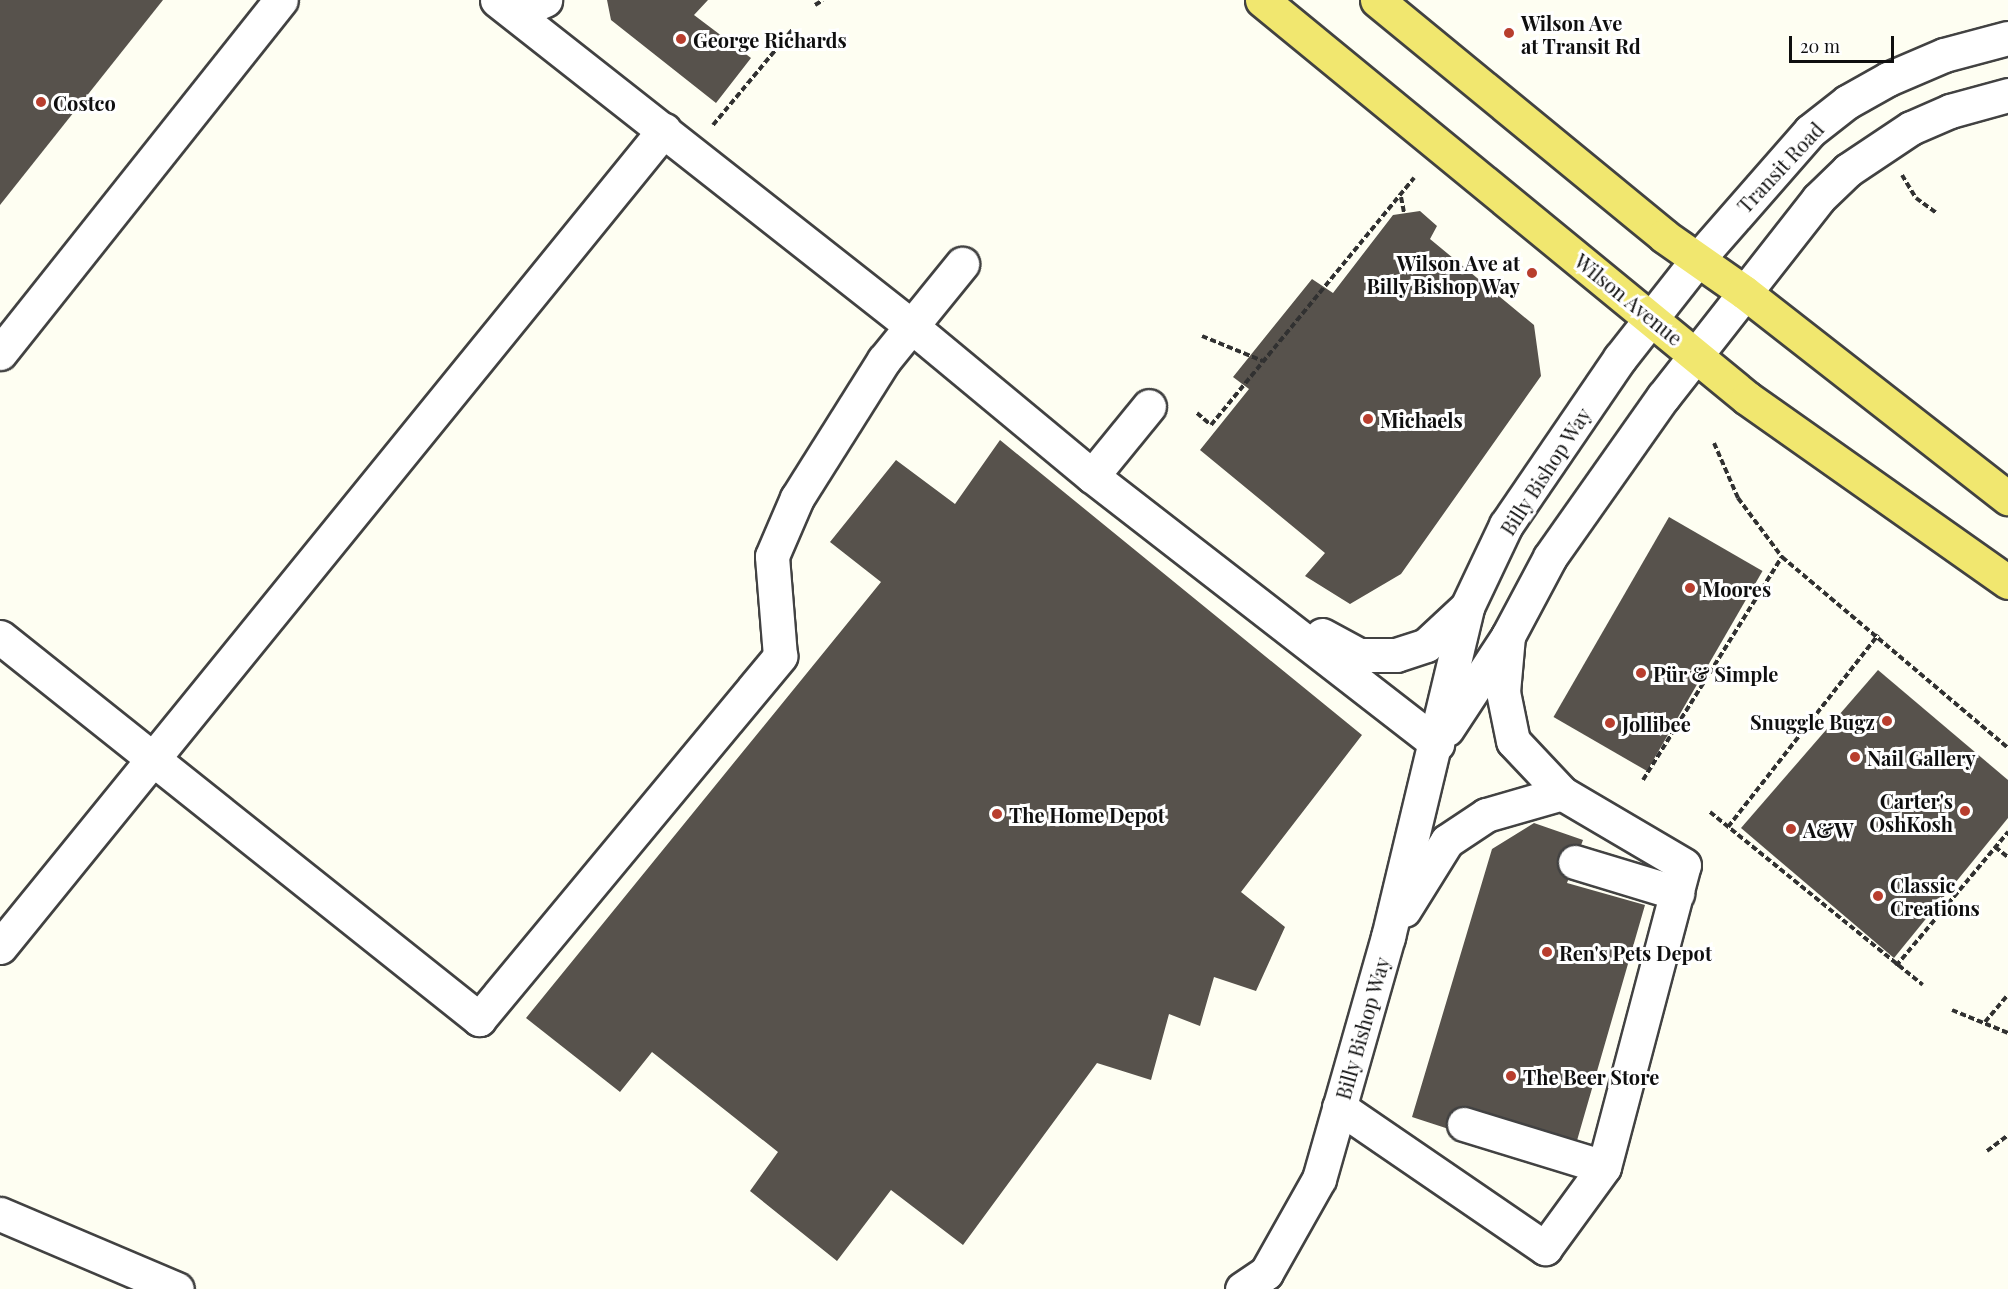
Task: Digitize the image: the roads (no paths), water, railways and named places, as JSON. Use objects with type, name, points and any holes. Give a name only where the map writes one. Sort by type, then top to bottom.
[{"type":"main road","name":"Wilson Avenue","points":[[1262,0],[1696,353],[1747,398],[2008,582]]},
{"type":"main road","points":[[1377,0],[1664,236],[1744,292],[2008,498]]},
{"type":"street","points":[[0,353],[281,0]]},
{"type":"street","points":[[511,4],[545,0]]},
{"type":"street","points":[[511,4],[664,130],[910,325],[1092,476],[1259,602],[1437,744]]},
{"type":"street","name":"Transit Road","points":[[1698,259],[1810,130],[1847,102],[1944,54],[2008,38]]},
{"type":"street","points":[[1744,292],[1818,199],[1878,147],[1950,111],[2008,95]]},
{"type":"street","points":[[0,947],[151,757],[664,130]]},
{"type":"street","name":"Billy Bishop Way","points":[[1242,1289],[1266,1274],[1319,1179],[1388,937],[1437,744],[1467,607],[1506,525],[1652,317],[1698,259]]},
{"type":"street","points":[[0,637],[479,1018],[780,656],[772,556],[797,498],[910,325],[962,264]]},
{"type":"street","name":"Billy Bishop Way","points":[[1437,744],[1508,636],[1550,557],[1696,353],[1744,292]]},
{"type":"street","points":[[1092,476],[1149,406]]},
{"type":"street","points":[[1259,602],[1359,655],[1396,655],[1426,645],[1467,607]]},
{"type":"street","points":[[1339,1107],[1545,1248],[1604,1167],[1684,865],[1562,793],[1513,741],[1503,692],[1508,636]]},
{"type":"street","points":[[1388,937],[1447,841],[1486,815],[1562,793]]},
{"type":"street","points":[[1575,861],[1677,893]]},
{"type":"street","points":[[1464,1124],[1604,1167]]},
{"type":"street","points":[[0,1214],[177,1289]]},
{"type":"place","name":"Wilson Ave at Transit Rd","points":[[1509,33]]},
{"type":"place","name":"George Richards","points":[[681,39]]},
{"type":"place","name":"Costco","points":[[41,102]]},
{"type":"place","name":"Wilson Ave at Billy Bishop Way","points":[[1532,273]]},
{"type":"place","name":"Michaels","points":[[1368,419]]},
{"type":"place","name":"Moores","points":[[1690,588]]},
{"type":"place","name":"Pür & Simple","points":[[1641,673]]},
{"type":"place","name":"Snuggle Bugz","points":[[1887,721]]},
{"type":"place","name":"Jollibee","points":[[1610,723]]},
{"type":"place","name":"Nail Gallery","points":[[1855,757]]},
{"type":"place","name":"Carter's OshKosh","points":[[1965,811]]},
{"type":"place","name":"The Home Depot","points":[[997,814]]},
{"type":"place","name":"A&W","points":[[1791,829]]},
{"type":"place","name":"Classic Creations","points":[[1878,896]]},
{"type":"place","name":"Ren's Pets Depot","points":[[1547,952]]},
{"type":"place","name":"The Beer Store","points":[[1511,1076]]}]
